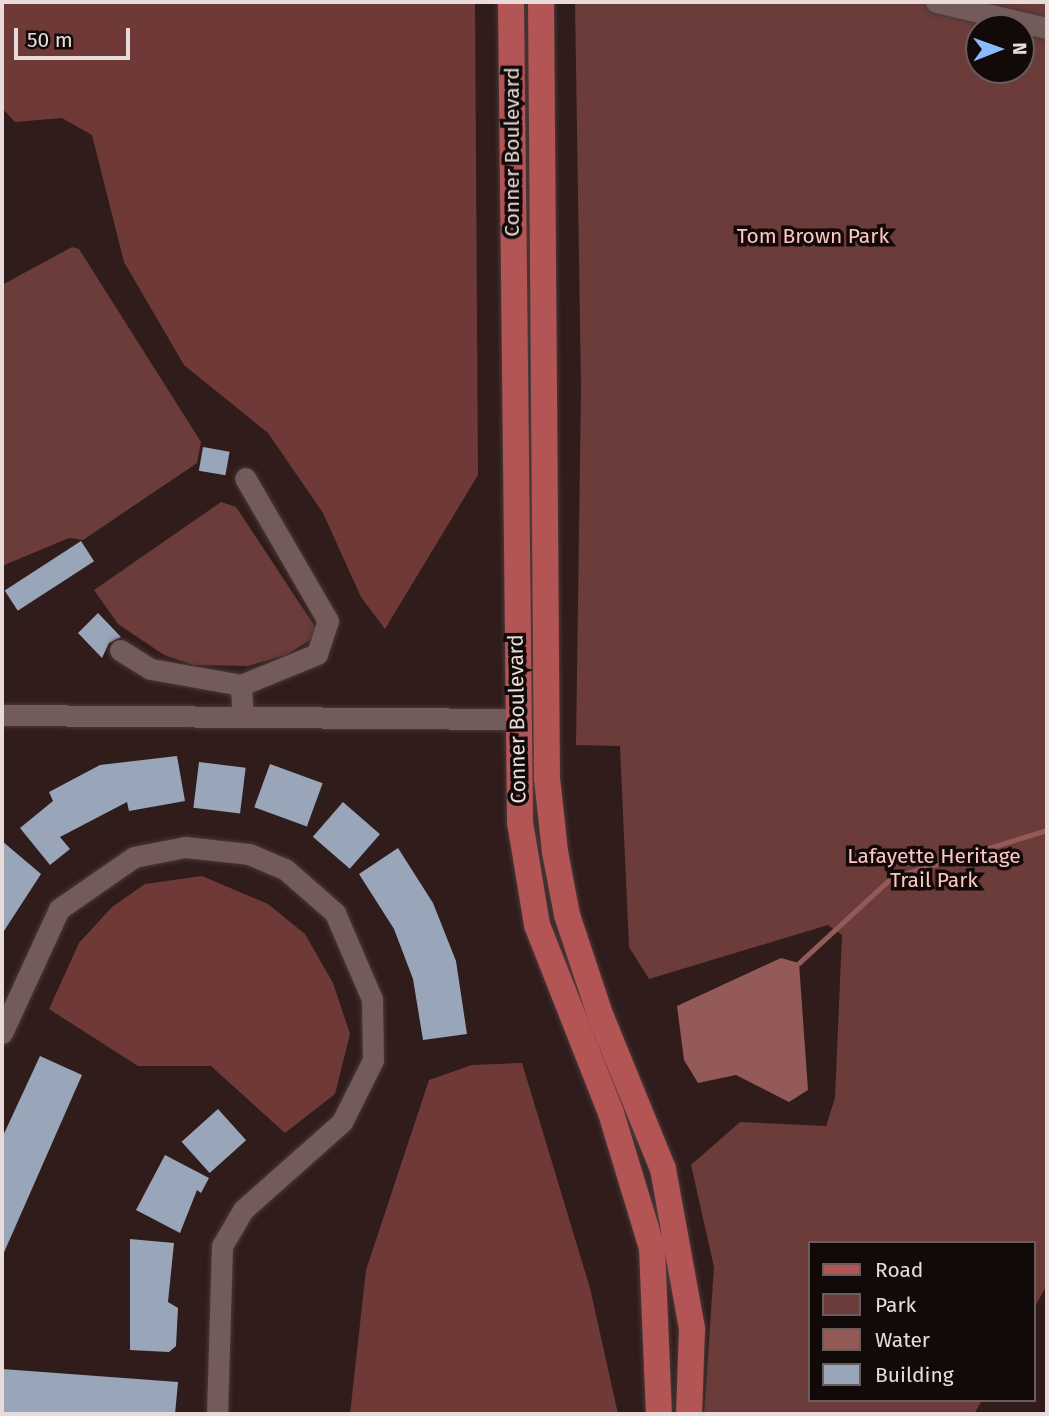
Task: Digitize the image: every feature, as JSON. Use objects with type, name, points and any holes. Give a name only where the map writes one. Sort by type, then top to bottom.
[{"type":"main road","name":"Conner Boulevard","points":[[511,2],[516,719],[522,835],[537,925],[572,1027],[611,1113],[652,1248],[659,1414]]},
{"type":"main road","name":"Conner Boulevard","points":[[541,2],[547,718],[553,840],[567,915],[663,1170],[683,1256],[692,1329],[689,1414]]},
{"type":"main road","points":[[516,719],[547,718]]},
{"type":"street","points":[[939,3],[1015,15],[1047,28]]},
{"type":"street","points":[[120,650],[151,669],[241,685],[317,654],[328,621],[245,478]]},
{"type":"street","points":[[241,685],[243,717]]},
{"type":"street","points":[[2,715],[516,719]]},
{"type":"street","points":[[2,1033],[59,909],[107,870],[134,857],[186,847],[249,854],[285,869],[335,913],[372,999],[373,1060],[342,1122],[243,1210],[222,1246],[216,1414]]},
{"type":"green space","name":"Tom Brown Park","points":[[575,2],[1047,2],[1047,1285],[1035,1306],[1035,1241],[808,1241],[808,1402],[981,1402],[974,1414],[704,1414],[714,1267],[691,1165],[740,1122],[826,1126],[835,1098],[842,935],[828,925],[649,979],[629,947],[620,746],[576,745],[581,388]]},
{"type":"green space","points":[[72,247],[79,249],[201,442],[197,463],[83,540],[69,538],[2,566],[2,285]]},
{"type":"green space","points":[[221,502],[236,507],[320,634],[286,655],[248,666],[193,665],[164,655],[118,624],[94,590]]},
{"type":"shaded area","points":[[2,2],[475,2],[478,475],[385,629],[361,597],[323,513],[268,433],[184,365],[124,262],[92,135],[62,118],[15,122],[2,108]]},
{"type":"shaded area","points":[[202,876],[268,904],[305,934],[333,983],[350,1034],[335,1094],[285,1133],[211,1066],[138,1066],[49,1009],[79,943],[112,907],[145,884]]},
{"type":"shaded area","points":[[522,1063],[590,1288],[618,1414],[350,1414],[366,1270],[429,1080],[472,1065]]},
{"type":"water","points":[[781,958],[799,963],[808,1090],[789,1102],[736,1075],[698,1083],[684,1060],[677,1006]]},
{"type":"building","points":[[203,447],[230,452],[225,475],[199,471]]},
{"type":"building","points":[[81,541],[94,561],[18,611],[5,591]]},
{"type":"building","points":[[98,613],[121,637],[109,643],[102,658],[78,633]]},
{"type":"building","points":[[177,756],[185,801],[129,811],[127,802],[60,837],[70,849],[50,865],[20,828],[53,801],[49,792],[100,765]]},
{"type":"building","points":[[199,762],[246,768],[240,813],[193,808]]},
{"type":"building","points":[[270,764],[323,783],[307,826],[254,807]]},
{"type":"building","points":[[343,802],[380,834],[350,869],[313,837]]},
{"type":"building","points":[[2,841],[41,874],[2,934]]},
{"type":"building","points":[[398,848],[433,903],[456,961],[467,1034],[423,1040],[413,979],[394,929],[359,874]]},
{"type":"building","points":[[40,1056],[82,1075],[2,1257],[2,1138]]},
{"type":"building","points":[[218,1109],[246,1140],[210,1173],[182,1142]]},
{"type":"building","points":[[165,1155],[209,1178],[201,1193],[197,1190],[180,1233],[136,1210]]},
{"type":"building","points":[[130,1239],[174,1243],[168,1302],[178,1308],[176,1346],[169,1352],[130,1350]]},
{"type":"building","points":[[2,1369],[178,1382],[175,1414],[2,1414]]},
{"type":"waterway","points":[[799,963],[891,878],[1047,830]]},
{"type":"park label","name":"Lafayette Heritage Trail Park","points":[[934,868]]}]
